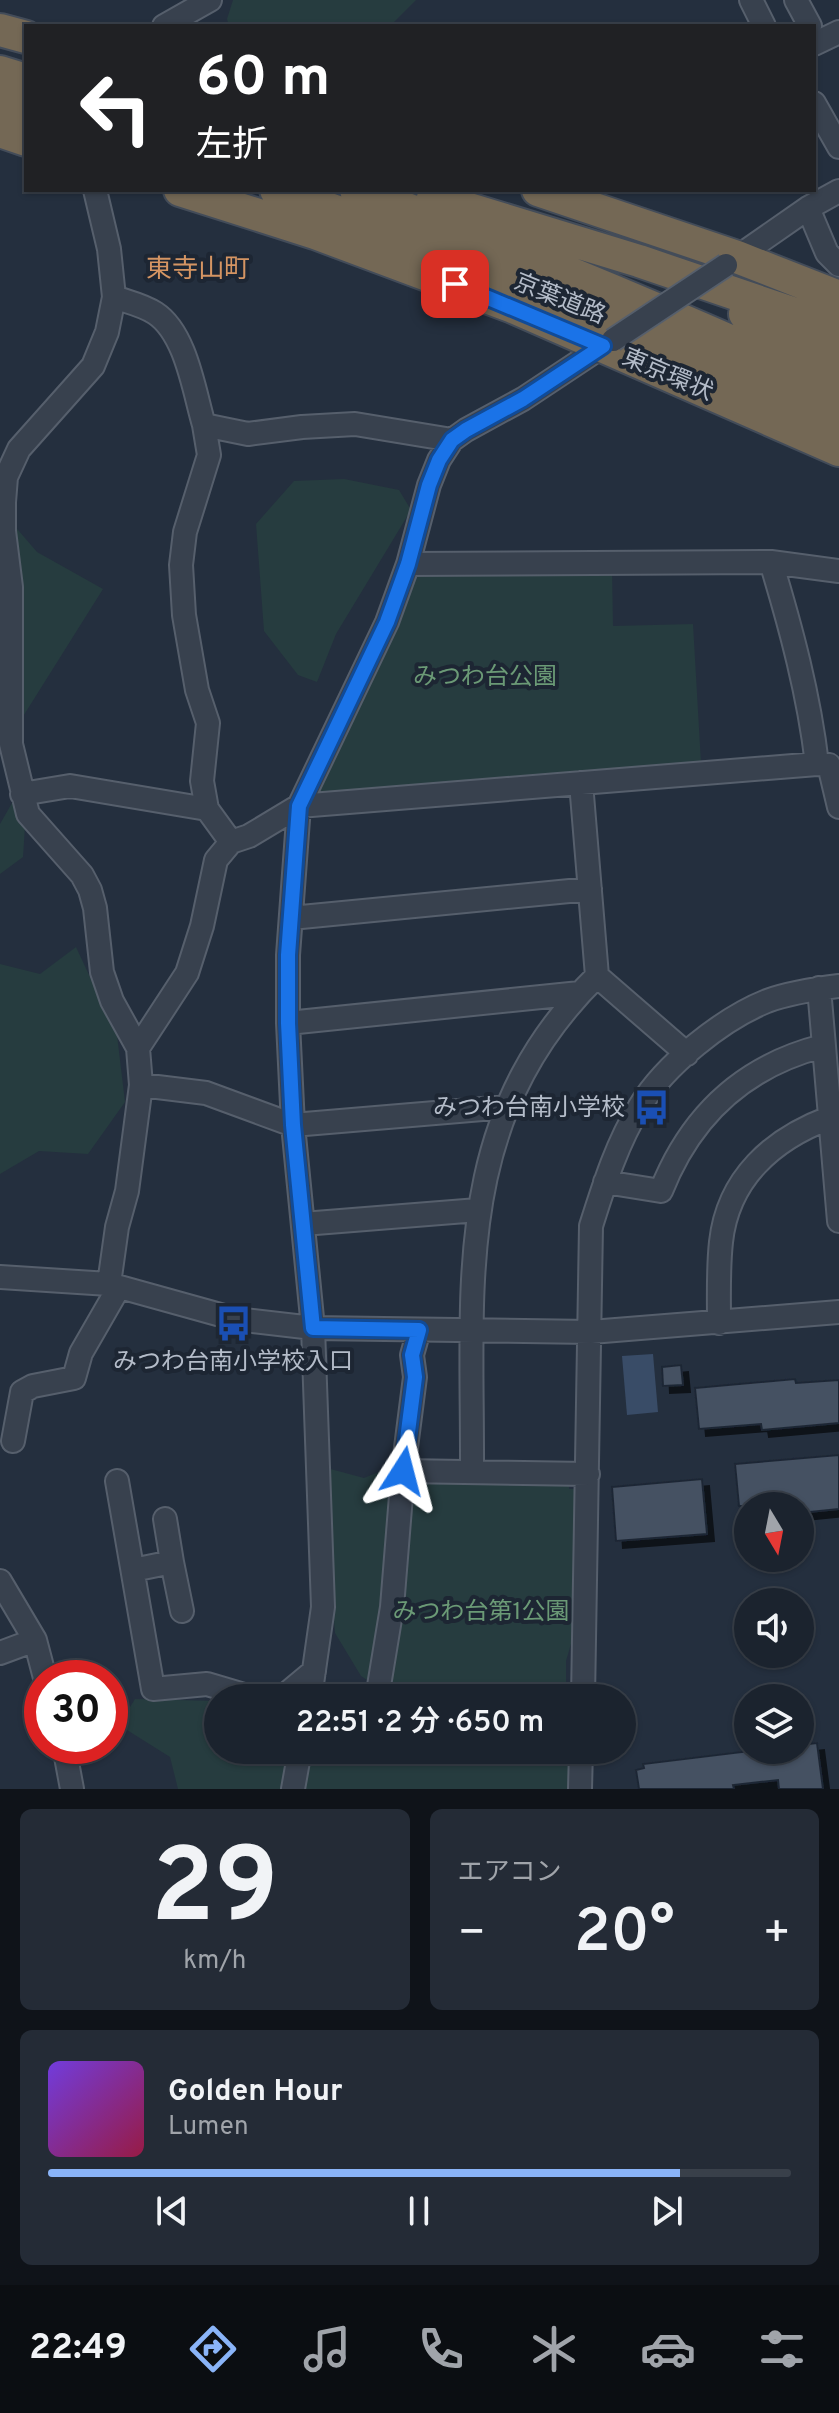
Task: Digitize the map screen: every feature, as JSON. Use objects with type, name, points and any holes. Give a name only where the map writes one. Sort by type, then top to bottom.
[{"type":"highway","points":[[0,30],[24,36]]},
{"type":"highway","points":[[0,72],[24,79]]},
{"type":"highway","points":[[0,99],[24,106]]},
{"type":"highway","points":[[0,131],[24,139]]},
{"type":"highway","name":"東京環状","points":[[186,192],[315,233],[608,343],[839,450]]},
{"type":"highway","name":"京葉道路","points":[[281,192],[602,314],[839,419]]},
{"type":"highway","name":"京葉道路","points":[[361,192],[621,292],[839,390]]},
{"type":"highway","points":[[414,192],[639,261],[839,329]]},
{"type":"highway","points":[[543,192],[839,297]]},
{"type":"highway","points":[[639,261],[775,329],[839,357]]},
{"type":"street","points":[[164,24],[166,0]]},
{"type":"street","points":[[168,24],[210,0]]},
{"type":"street","points":[[751,0],[763,24]]},
{"type":"street","points":[[796,0],[808,24]]},
{"type":"street","points":[[816,37],[839,32]]},
{"type":"street","points":[[816,107],[839,147]]},
{"type":"street","points":[[312,1684],[323,1607],[313,1328],[293,1125],[288,1023],[288,955],[299,806],[387,622],[408,564],[429,485],[439,460],[452,440],[523,399],[808,208],[839,191]]},
{"type":"street","points":[[13,1441],[22,1392],[33,1386],[74,1378],[81,1353],[114,1286],[117,1227],[127,1191],[141,1085],[138,1048],[112,1001],[102,972],[90,890],[82,875],[28,814],[11,744],[11,587],[4,531],[6,477],[19,449],[93,366],[107,332],[114,297],[109,249],[95,192]]},
{"type":"street","points":[[808,208],[827,253],[839,265]]},
{"type":"street","points":[[114,297],[156,314],[170,326],[179,341],[204,425],[209,455],[185,532],[181,565],[189,645],[197,690],[208,723],[202,781],[207,809],[231,842]]},
{"type":"street","points":[[204,425],[248,434],[355,424],[452,440]]},
{"type":"street","points":[[408,564],[771,562],[839,571]]},
{"type":"street","points":[[771,562],[802,679],[817,764]]},
{"type":"street","points":[[138,1048],[187,973],[202,926],[216,860],[231,842],[249,836],[299,806],[817,764],[829,765],[839,807]]},
{"type":"street","points":[[581,783],[597,976],[687,1054]]},
{"type":"street","points":[[22,794],[70,786],[207,809]]},
{"type":"street","points":[[291,918],[590,889]]},
{"type":"street","points":[[472,1472],[472,1277],[484,1178],[506,1107],[527,1065],[580,993],[597,976]]},
{"type":"street","points":[[583,1684],[591,1226],[605,1182],[641,1104],[669,1069],[729,1021],[766,1001],[829,987],[823,1046],[839,1221]]},
{"type":"street","points":[[288,1023],[580,993]]},
{"type":"street","points":[[605,1182],[661,1191],[686,1139],[729,1092],[781,1059],[823,1046]]},
{"type":"street","points":[[141,1085],[206,1093],[293,1125],[506,1107]]},
{"type":"street","points":[[719,1323],[721,1239],[735,1196],[755,1166],[783,1139],[829,1118]]},
{"type":"street","points":[[303,1224],[478,1210]]},
{"type":"street","points":[[0,1277],[114,1286],[235,1319],[313,1328],[591,1332],[839,1312]]},
{"type":"street","points":[[379,1684],[392,1607],[403,1471],[415,1377],[412,1355],[419,1330]]},
{"type":"street","points":[[403,1471],[588,1474]]},
{"type":"street","points":[[117,1481],[153,1689],[204,1684]]},
{"type":"street","points":[[165,1519],[182,1611]]},
{"type":"street","points":[[133,1570],[172,1562]]},
{"type":"street","points":[[0,1581],[35,1640],[40,1660]]},
{"type":"street","points":[[0,1653],[35,1640]]},
{"type":"street","points":[[298,1684],[314,1671]]},
{"type":"street","points":[[67,1764],[72,1789]]},
{"type":"street","points":[[293,1789],[297,1764]]},
{"type":"street","points":[[580,1789],[581,1764]]},
{"type":"green space","points":[[233,0],[416,0],[392,24],[228,24]]},
{"type":"green space","points":[[344,479],[399,490],[411,510],[336,634],[317,682],[298,675],[264,631],[256,524],[294,481]]},
{"type":"green space","points":[[0,509],[37,552],[103,589],[12,734],[0,741]]},
{"type":"green space","name":"みつわ台公園","points":[[415,569],[612,569],[613,626],[693,624],[701,763],[310,800]]},
{"type":"green space","points":[[16,796],[25,826],[23,857],[0,874],[0,824]]},
{"type":"green space","points":[[76,947],[117,1035],[125,1102],[88,1154],[39,1151],[0,1174],[0,964],[40,974]]},
{"type":"green space","name":"みつわ台第1公園","points":[[396,1465],[406,1474],[569,1477],[569,1489],[578,1489],[573,1637],[566,1661],[566,1684],[373,1684],[361,1676],[335,1633],[323,1467],[364,1478]]},
{"type":"green space","points":[[135,1699],[204,1701],[204,1764],[573,1764],[572,1789],[178,1789],[170,1757],[128,1731],[128,1710]]},
{"type":"water","points":[[653,1354],[658,1412],[627,1415],[622,1356]]},
{"type":"building","points":[[681,1365],[683,1385],[663,1386],[662,1367]]},
{"type":"building","points":[[795,1379],[796,1383],[839,1380],[839,1423],[762,1430],[761,1424],[699,1429],[695,1388]]},
{"type":"building","points":[[839,1455],[839,1509],[814,1512],[814,1492],[738,1492],[735,1464]]},
{"type":"building","points":[[702,1479],[707,1534],[616,1541],[612,1487]]},
{"type":"building","points":[[814,1743],[817,1743],[823,1789],[779,1789],[778,1780],[733,1785],[734,1789],[639,1789],[636,1770],[644,1768],[643,1764],[734,1753],[734,1764],[814,1764]]},
{"type":"place","name":"みつわ台南小学校","points":[[651,1107]]},
{"type":"place","name":"みつわ台南小学校入口","points":[[233,1324]]},
{"type":"district","name":"東寺山町","points":[[198,268]]},
{"type":"route","points":[[403,1471],[415,1377],[412,1355],[419,1330],[313,1328],[293,1125],[288,1023],[288,955],[299,806],[387,622],[408,564],[429,485],[439,460],[452,440],[523,399],[603,346],[455,284]]}]
